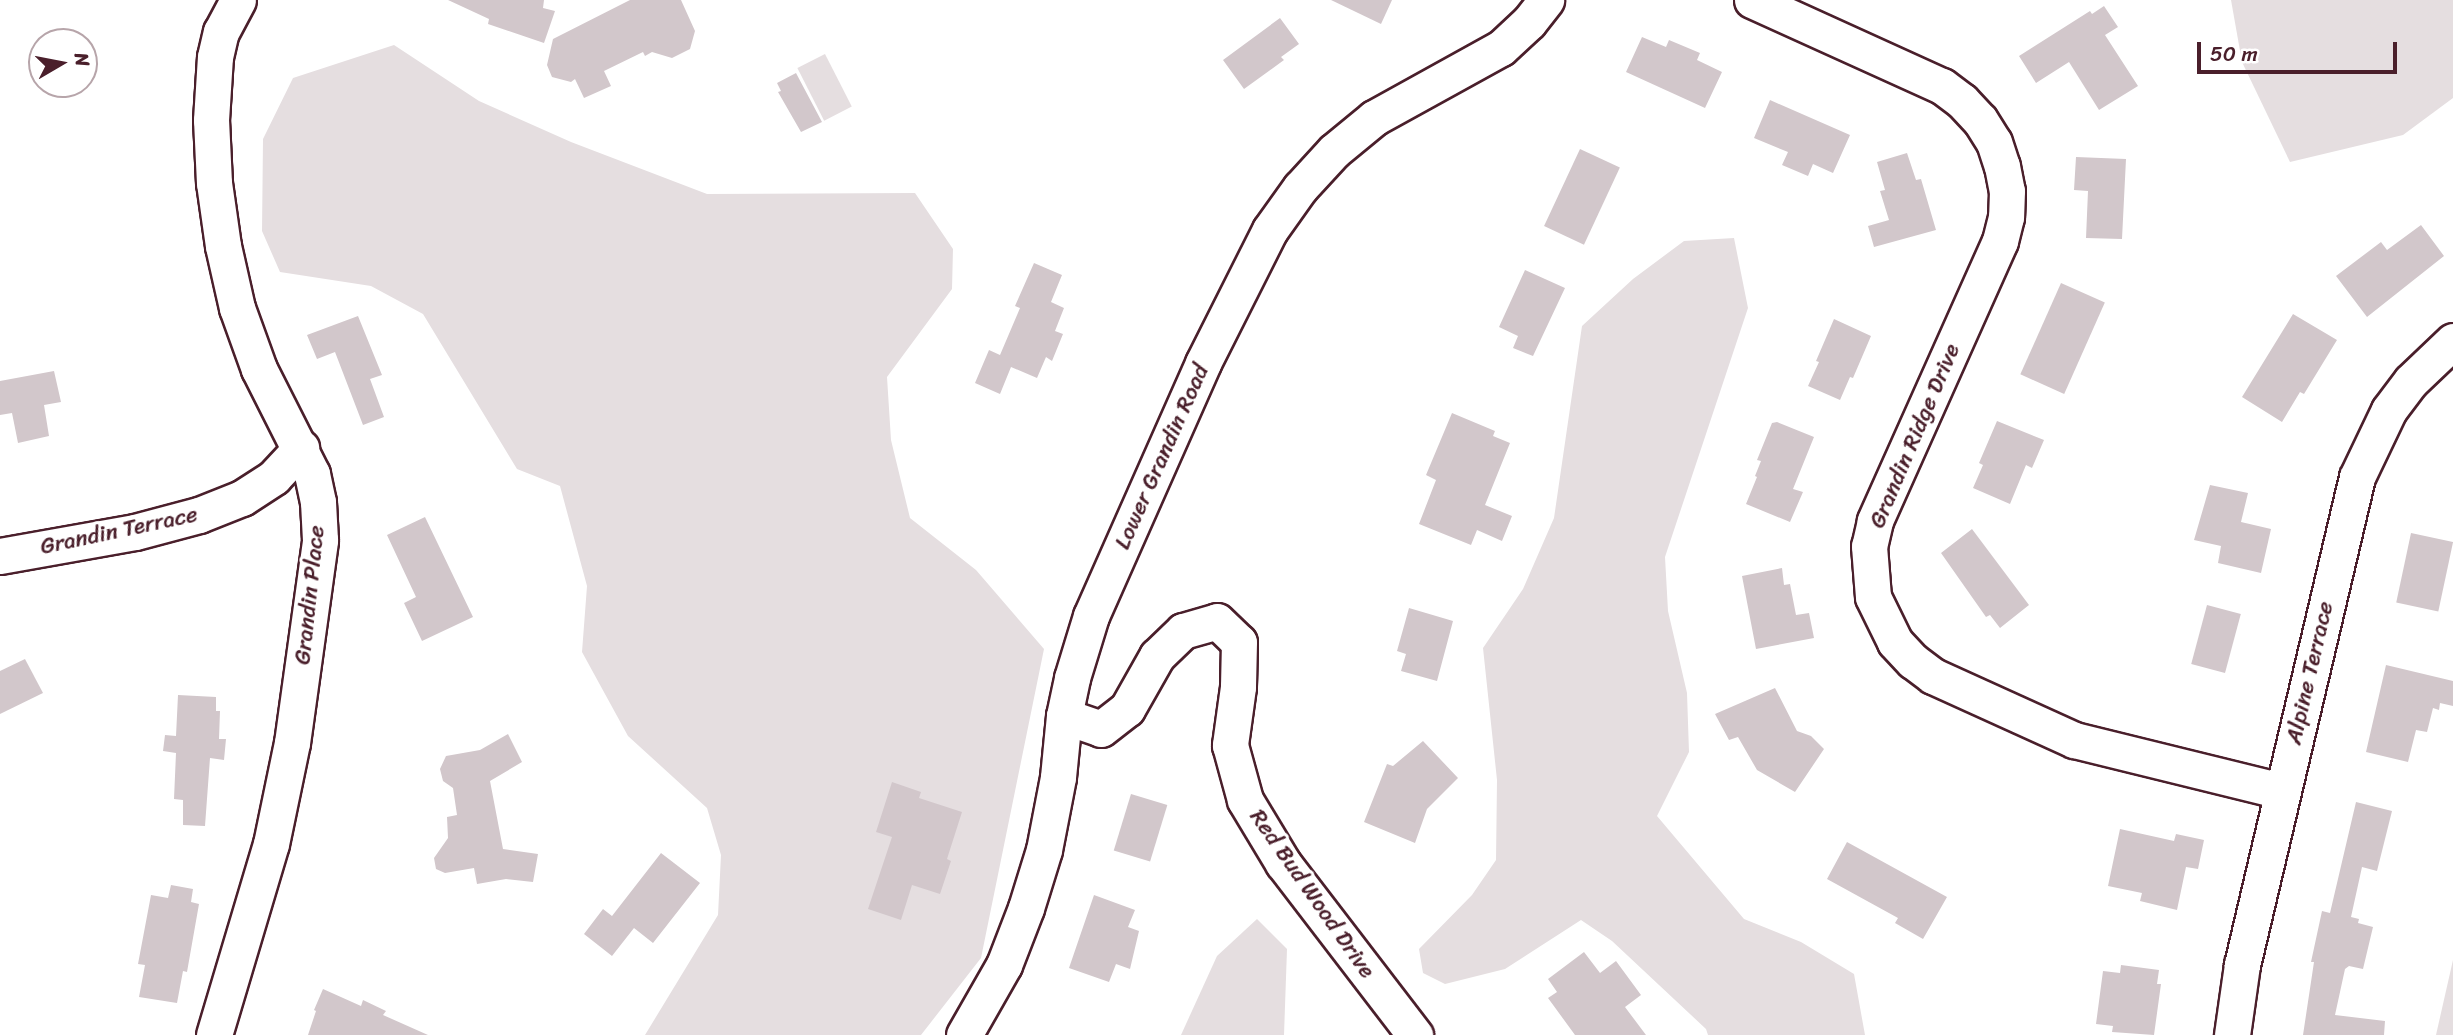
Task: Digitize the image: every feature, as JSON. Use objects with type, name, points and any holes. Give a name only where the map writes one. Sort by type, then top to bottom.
[{"type":"street","name":"Grandin Place","points":[[214,1035],[271,844],[292,743],[320,540],[318,502],[301,448],[259,369],[237,308],[223,246],[216,196],[211,120],[215,57],[220,32],[238,0]]},
{"type":"street","name":"Lower Grandin Road","points":[[964,1035],[1004,965],[1027,908],[1044,850],[1058,777],[1064,716],[1091,616],[1203,363],[1269,230],[1300,188],[1334,151],[1364,126],[1501,48],[1529,22],[1546,0]]},
{"type":"street","name":"Grandin Ridge Drive","points":[[1752,0],[1941,86],[1962,101],[1980,120],[1994,142],[2003,166],[2007,191],[2006,217],[2000,242],[1875,521],[1869,546],[1872,597],[1895,642],[1913,662],[1933,676],[2074,740],[2283,791]]},
{"type":"street","name":"Alpine Terrace","points":[[2232,1035],[2242,965],[2357,477],[2389,410],[2412,380],[2453,341]]},
{"type":"street","name":"Grandin Terrace","points":[[0,556],[135,533],[198,515],[242,498],[274,477],[301,448]]},
{"type":"street","name":"Red Bud Wood Drive","points":[[1064,716],[1101,729],[1128,709],[1157,656],[1182,631],[1217,621],[1238,642],[1238,687],[1230,745],[1245,800],[1283,863],[1415,1035]]},
{"type":"shaded area","points":[[2231,0],[2453,0],[2453,98],[2403,135],[2290,162],[2242,62]]},
{"type":"shaded area","points":[[394,45],[479,101],[571,142],[707,194],[915,193],[953,249],[952,289],[887,377],[891,440],[910,518],[976,570],[1044,649],[981,958],[921,1035],[645,1035],[718,915],[721,855],[707,808],[628,736],[582,652],[587,586],[560,486],[517,469],[423,314],[371,286],[280,272],[262,231],[263,139],[293,78]]},
{"type":"shaded area","points":[[825,54],[852,107],[824,121],[797,68]]},
{"type":"shaded area","points":[[1734,238],[1748,308],[1665,557],[1668,611],[1687,693],[1689,752],[1657,816],[1744,919],[1801,942],[1854,974],[1865,1035],[1708,1035],[1706,1029],[1612,941],[1581,920],[1505,969],[1445,984],[1423,973],[1419,949],[1472,895],[1496,860],[1497,780],[1483,648],[1523,589],[1554,518],[1582,326],[1633,279],[1684,241]]},
{"type":"shaded area","points":[[1257,919],[1287,949],[1284,1035],[1181,1035],[1217,956]]},
{"type":"shaded area","points":[[2453,960],[2453,1035],[2436,1035]]},
{"type":"building","points":[[448,0],[544,0],[543,8],[555,11],[544,43],[488,24],[489,19]]},
{"type":"building","points":[[630,0],[681,0],[695,31],[690,49],[672,58],[652,52],[645,56],[643,52],[604,71],[611,86],[584,98],[575,79],[571,82],[552,77],[547,65],[553,39]]},
{"type":"building","points":[[1331,0],[1392,0],[1381,24]]},
{"type":"building","points":[[2104,6],[2118,27],[2105,35],[2138,86],[2099,110],[2069,62],[2036,83],[2019,56],[2090,11],[2092,14]]},
{"type":"building","points":[[1280,18],[1299,44],[1281,57],[1284,60],[1244,89],[1223,60]]},
{"type":"building","points":[[1642,37],[1666,47],[1669,40],[1700,53],[1697,60],[1722,72],[1705,108],[1626,72]]},
{"type":"building","points":[[796,73],[822,122],[801,132],[778,92],[781,91],[777,83]]},
{"type":"building","points":[[1770,100],[1850,135],[1833,173],[1813,164],[1808,176],[1782,165],[1788,152],[1754,138]]},
{"type":"building","points":[[1580,149],[1620,168],[1584,245],[1544,226]]},
{"type":"building","points":[[1907,153],[1916,180],[1921,179],[1936,230],[1874,247],[1868,226],[1889,220],[1880,191],[1885,190],[1877,162]]},
{"type":"building","points":[[2076,157],[2126,159],[2122,239],[2086,238],[2088,191],[2074,190]]},
{"type":"building","points":[[2421,225],[2444,256],[2367,317],[2336,276],[2381,242],[2387,250]]},
{"type":"building","points":[[1034,263],[1062,275],[1051,302],[1064,308],[1055,331],[1063,334],[1052,361],[1046,357],[1037,378],[1011,367],[1000,394],[975,383],[989,350],[1000,355],[1020,308],[1015,306]]},
{"type":"building","points":[[1525,270],[1565,288],[1533,356],[1513,348],[1518,336],[1499,327]]},
{"type":"building","points":[[2061,283],[2105,303],[2064,394],[2020,374]]},
{"type":"building","points":[[2293,314],[2337,340],[2304,394],[2300,392],[2282,422],[2242,397]]},
{"type":"building","points":[[358,316],[382,375],[370,379],[384,417],[363,425],[335,352],[317,359],[307,335]]},
{"type":"building","points":[[1834,319],[1871,336],[1853,378],[1850,377],[1840,400],[1808,386]]},
{"type":"building","points":[[54,371],[61,402],[44,405],[49,436],[18,443],[12,413],[0,415],[0,381]]},
{"type":"building","points":[[1452,413],[1495,431],[1493,436],[1510,443],[1485,505],[1512,516],[1502,541],[1477,530],[1471,545],[1419,524],[1436,480],[1426,475]]},
{"type":"building","points":[[1997,421],[2044,440],[2032,468],[2026,465],[2010,504],[1973,488],[1983,465],[1979,463]]},
{"type":"building","points":[[1777,422],[1814,437],[1793,489],[1803,492],[1790,522],[1746,504],[1761,461],[1757,460],[1772,423]]},
{"type":"building","points":[[2210,485],[2248,493],[2241,522],[2271,529],[2261,573],[2218,563],[2221,546],[2194,540]]},
{"type":"building","points":[[425,517],[473,617],[422,641],[404,603],[416,597],[387,535]]},
{"type":"building","points":[[1972,529],[2029,605],[2000,628],[1990,615],[1986,617],[1941,553]]},
{"type":"building","points":[[2411,533],[2453,542],[2438,611],[2396,602]]},
{"type":"building","points":[[1782,568],[1784,585],[1790,584],[1796,615],[1809,613],[1814,638],[1756,649],[1742,576]]},
{"type":"building","points":[[2207,605],[2241,614],[2225,673],[2191,664]]},
{"type":"building","points":[[1409,608],[1453,621],[1437,681],[1401,671],[1406,654],[1397,651]]},
{"type":"building","points":[[25,659],[43,693],[0,714],[0,671]]},
{"type":"building","points":[[2386,665],[2453,681],[2453,706],[2440,703],[2439,710],[2433,708],[2427,732],[2416,730],[2408,762],[2366,752]]},
{"type":"building","points":[[1775,688],[1797,731],[1811,736],[1824,749],[1795,792],[1757,770],[1738,737],[1729,740],[1715,714]]},
{"type":"building","points":[[178,695],[216,697],[216,711],[220,711],[219,739],[226,739],[224,760],[210,758],[205,826],[183,825],[183,800],[174,799],[176,753],[163,751],[165,735],[176,736]]},
{"type":"building","points":[[508,734],[522,762],[490,781],[503,849],[538,854],[533,882],[506,879],[477,884],[474,868],[445,873],[436,869],[434,858],[448,838],[447,817],[457,815],[453,788],[443,781],[440,769],[446,756],[480,750]]},
{"type":"building","points":[[1423,741],[1458,778],[1427,809],[1415,843],[1364,822],[1387,764],[1393,766]]},
{"type":"building","points":[[892,782],[921,792],[919,798],[962,812],[947,859],[951,861],[940,894],[912,885],[901,920],[868,909],[892,837],[876,832]]},
{"type":"building","points":[[1131,794],[1167,805],[1150,862],[1114,850]]},
{"type":"building","points":[[2356,802],[2392,811],[2377,871],[2362,867],[2351,917],[2359,919],[2358,923],[2373,927],[2363,969],[2349,966],[2345,969],[2335,1015],[2385,1021],[2384,1035],[2303,1035],[2314,962],[2311,962],[2322,911],[2330,913]]},
{"type":"building","points":[[2120,829],[2174,841],[2176,834],[2204,840],[2198,869],[2186,867],[2177,910],[2140,901],[2142,893],[2108,886]]},
{"type":"building","points":[[1847,842],[1947,897],[1923,939],[1895,923],[1898,918],[1827,879]]},
{"type":"building","points":[[661,853],[700,883],[653,943],[634,928],[612,956],[584,934],[603,909],[612,916]]},
{"type":"building","points":[[171,885],[193,889],[191,902],[199,904],[187,972],[183,971],[177,1003],[139,997],[145,965],[138,964],[151,895],[168,898]]},
{"type":"building","points":[[1094,895],[1135,910],[1128,927],[1139,931],[1130,969],[1116,964],[1109,982],[1069,968]]},
{"type":"building","points":[[1584,952],[1600,973],[1616,961],[1641,995],[1625,1007],[1646,1035],[1575,1035],[1548,998],[1557,992],[1548,979]]},
{"type":"building","points":[[2121,965],[2159,970],[2157,984],[2161,984],[2154,1035],[2112,1032],[2113,1026],[2096,1024],[2103,971],[2120,973]]},
{"type":"building","points":[[323,989],[361,1006],[363,1000],[386,1011],[383,1015],[428,1035],[308,1035]]}]
